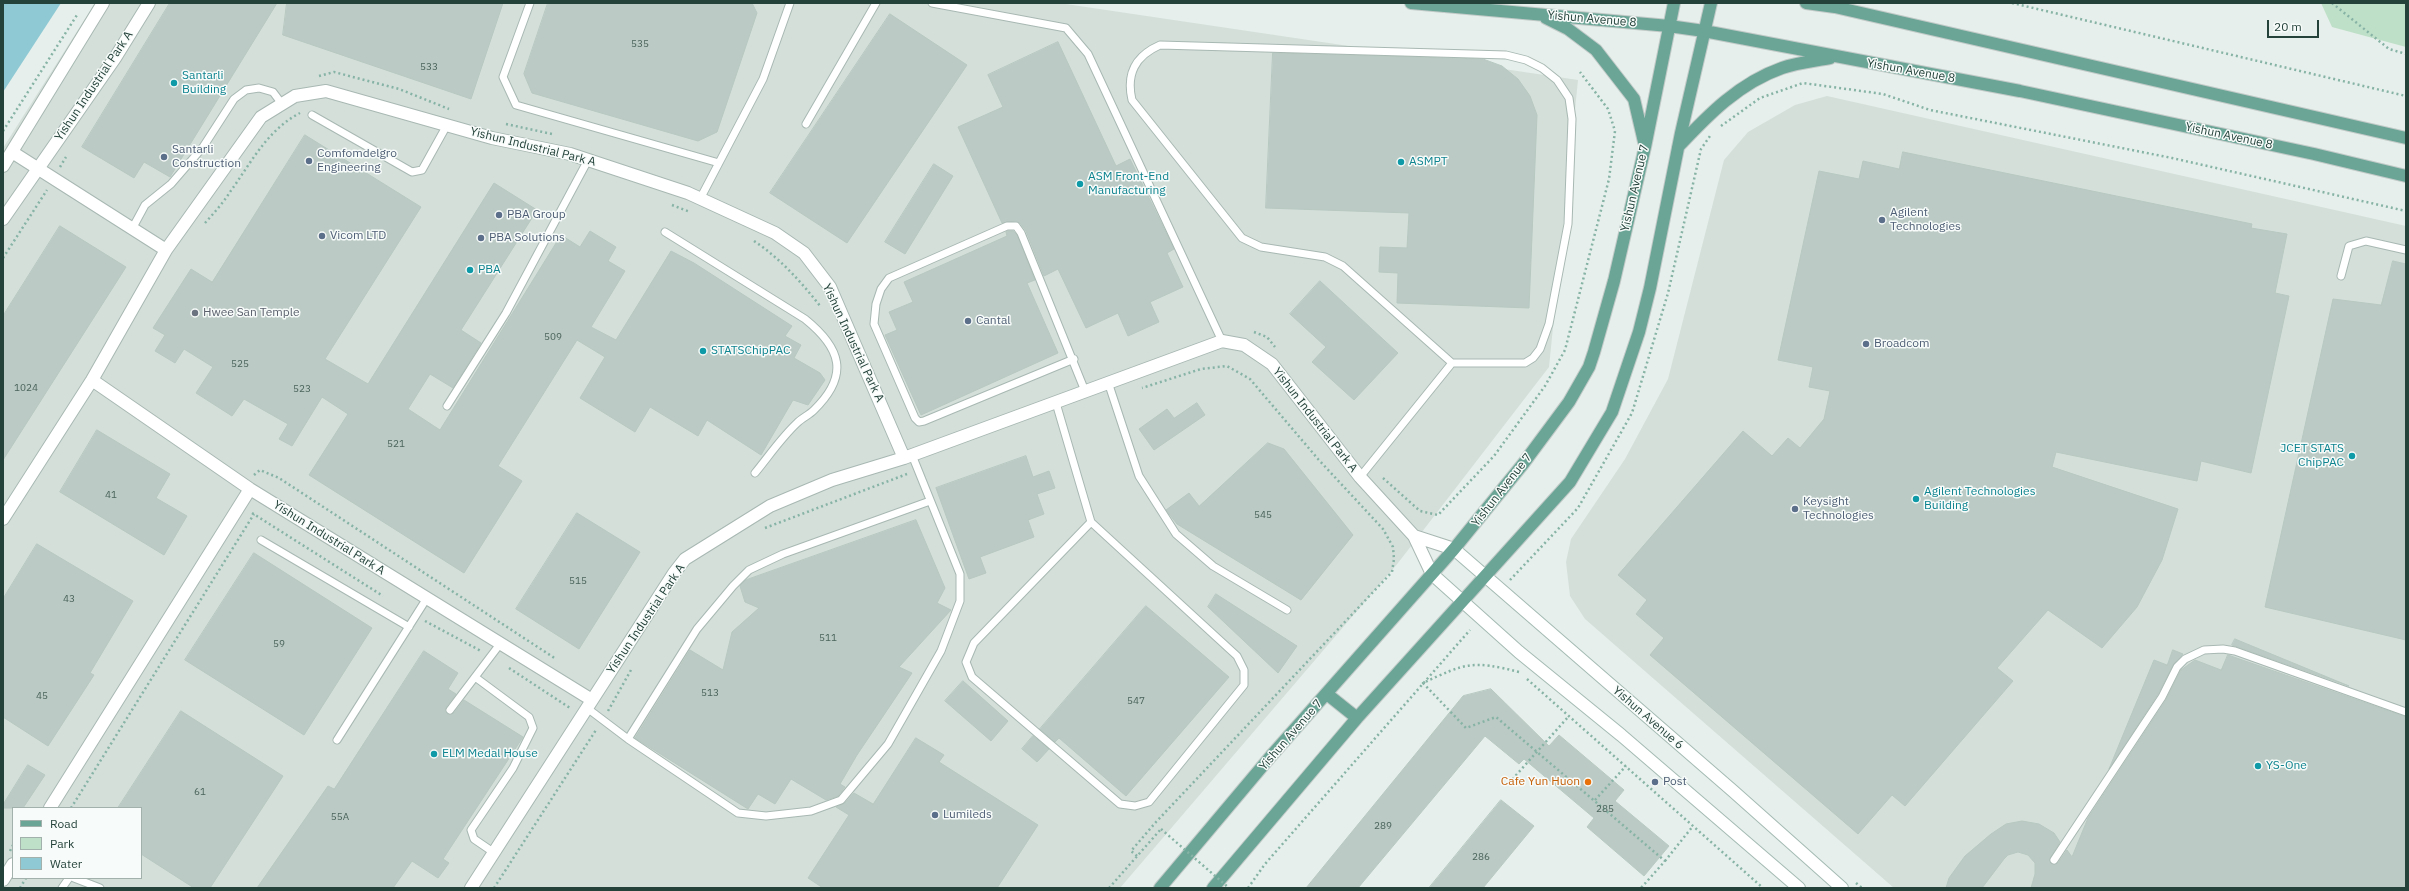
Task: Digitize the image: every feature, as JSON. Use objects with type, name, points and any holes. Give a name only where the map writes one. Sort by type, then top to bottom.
[{"type":"main road","name":"Yishun Avenue 8","points":[[1411,3],[1669,26],[1704,31],[2028,93],[2314,154],[2406,176]]},
{"type":"main road","name":"Yishun Avenue 7","points":[[1160,888],[1271,756],[1454,549],[1523,464],[1569,402],[1588,367],[1614,281],[1645,147],[1674,3]]},
{"type":"main road","points":[[1212,888],[1357,718],[1485,578],[1570,482],[1612,412],[1639,332],[1650,288],[1678,148],[1710,3]]},
{"type":"main road","points":[[1806,3],[1836,7],[2406,138]]},
{"type":"main road","points":[[1538,14],[1568,29],[1596,50],[1634,99],[1645,147]]},
{"type":"main road","points":[[1678,148],[1716,107],[1750,83],[1782,68],[1836,57]]},
{"type":"main road","points":[[1327,694],[1357,718]]},
{"type":"street","points":[[3,166],[103,3]]},
{"type":"street","name":"Yishun Industrial Park A","points":[[3,219],[115,58],[149,3]]},
{"type":"street","name":"Yishun Industrial Park A","points":[[3,519],[92,380],[166,250],[261,117],[295,96],[326,90],[492,138],[570,154],[700,199],[775,233],[804,254],[830,287],[908,456]]},
{"type":"street","points":[[12,152],[166,250]]},
{"type":"street","name":"Yishun Industrial Park A","points":[[471,888],[674,573],[685,559],[770,506],[832,480],[908,456],[1222,341],[1244,345],[1272,364],[1360,477],[1414,536],[1432,574]]},
{"type":"street","name":"Yishun Industrial Park A","points":[[92,380],[246,486],[500,644],[590,704]]},
{"type":"street","points":[[51,807],[246,486]]},
{"type":"street","name":"Yishun Industrial Park A","points":[[1414,536],[1454,549]]},
{"type":"street","name":"Yishun Avenue 6","points":[[1454,549],[1485,578],[1734,791],[1842,888]]},
{"type":"street","points":[[1432,574],[1462,602],[1799,888]]},
{"type":"street","points":[[3,880],[12,866]]},
{"type":"lane","points":[[530,3],[503,77],[516,105],[719,163]]},
{"type":"lane","points":[[700,199],[763,79],[790,3]]},
{"type":"lane","points":[[806,124],[876,3]]},
{"type":"lane","points":[[932,3],[1066,28],[1088,54],[1222,341]]},
{"type":"lane","points":[[1160,45],[1506,55],[1526,60],[1542,68],[1557,80],[1569,98],[1572,120],[1568,224],[1548,324],[1540,349],[1533,358],[1525,363],[1452,363],[1343,266],[1325,257],[1261,247],[1242,238],[1132,100],[1129,86],[1131,72],[1137,60],[1147,50],[1160,45]]},
{"type":"lane","points":[[132,229],[145,205],[171,184],[203,147],[234,99],[246,90],[259,88],[273,92],[282,104]]},
{"type":"lane","points":[[312,115],[412,172],[422,170],[446,125]]},
{"type":"lane","points":[[447,406],[506,313],[588,160]]},
{"type":"lane","points":[[1074,359],[919,422],[915,418],[874,324],[876,304],[881,289],[889,278],[1006,226],[1016,226],[1021,233],[1074,359],[1085,391]]},
{"type":"lane","points":[[665,232],[805,319],[822,333],[832,349],[838,363],[834,386],[814,410],[788,433],[755,473]]},
{"type":"lane","points":[[2341,276],[2349,246],[2366,241],[2406,250]]},
{"type":"lane","points":[[1360,477],[1452,363]]},
{"type":"lane","points":[[1108,382],[1139,476],[1176,534],[1214,566],[1287,610]]},
{"type":"lane","points":[[1056,403],[1091,522],[1237,656],[1244,670],[1244,686],[1149,802],[1135,806],[1120,804],[972,677],[966,662],[974,643],[1091,522]]},
{"type":"lane","points":[[590,704],[603,720],[628,739],[738,813],[766,816],[811,811],[841,800],[888,744],[941,651],[960,601],[960,574],[930,501],[908,456]]},
{"type":"lane","points":[[628,739],[697,629],[733,586],[750,570],[783,554],[930,501]]},
{"type":"lane","points":[[261,540],[409,627]]},
{"type":"lane","points":[[337,740],[427,598]]},
{"type":"lane","points":[[450,710],[500,644]]},
{"type":"lane","points":[[2054,860],[2162,697],[2177,667],[2196,653],[2214,649],[2235,651],[2406,712]]},
{"type":"lane","points":[[475,677],[529,717],[533,722],[533,728],[513,768],[471,830],[474,839],[493,852]]},
{"type":"lane","points":[[62,888],[68,879]]},
{"type":"lane","points":[[77,879],[100,888]]},
{"type":"path","points":[[2012,3],[2406,96]]},
{"type":"path","points":[[2332,3],[2389,49],[2406,54]]},
{"type":"path","points":[[3,131],[80,10]]},
{"type":"path","points":[[1719,128],[1760,98],[1803,83],[1883,94],[1930,110],[2172,158],[2406,211]]},
{"type":"path","points":[[202,228],[230,193],[260,147],[286,120],[305,111]]},
{"type":"path","points":[[1510,581],[1578,508],[1632,413],[1668,293],[1701,149],[1714,133]]},
{"type":"path","points":[[665,202],[694,213]]},
{"type":"path","points":[[753,240],[771,252],[799,279],[823,310]]},
{"type":"path","points":[[246,486],[260,470],[279,478],[560,661]]},
{"type":"path","points":[[72,807],[254,514]]},
{"type":"path","points":[[1137,856],[1131,851],[1156,822],[1392,572]]},
{"type":"path","points":[[1248,887],[1265,864],[1470,629],[1475,634]]},
{"type":"path","points":[[1423,682],[1468,664],[1489,665],[1519,672]]},
{"type":"path","points":[[494,888],[603,720],[634,665]]},
{"type":"path","points":[[1513,668],[1763,888]]},
{"type":"path","points":[[1423,682],[1466,728],[1496,717],[1538,751],[1665,861]]},
{"type":"path","points":[[1509,783],[1569,716]]},
{"type":"path","points":[[1595,800],[1626,766]]},
{"type":"path","points":[[1641,888],[1693,826]]},
{"type":"path","points":[[1109,888],[1161,828],[1229,888]]},
{"type":"path","points":[[20,888],[25,879]]},
{"type":"shaded area","points":[[95,3],[1059,3],[1578,80],[1549,367],[1398,563],[1120,888],[3,888],[3,148]]},
{"type":"shaded area","points":[[1827,96],[2406,226],[2406,888],[1894,888],[1585,619],[1570,596],[1566,562],[1571,539],[1625,459],[1668,379],[1724,160],[1748,132],[1795,105]]},
{"type":"green space","points":[[2321,3],[2406,3],[2406,47],[2332,27]]},
{"type":"water","points":[[3,3],[61,3],[3,92]]},
{"type":"building","name":"Santarli Building","points":[[170,3],[277,3],[170,177],[144,162],[134,178],[82,147]]},
{"type":"building","points":[[287,3],[503,3],[471,99],[283,35]]},
{"type":"building","points":[[548,3],[752,3],[757,13],[717,132],[698,141],[532,93],[524,74]]},
{"type":"building","points":[[890,14],[967,65],[847,243],[770,193]]},
{"type":"building","name":"ASM Front-End Manufacturing","points":[[1058,42],[1116,166],[1130,159],[1174,249],[1167,253],[1183,287],[1150,302],[1159,322],[1128,336],[1118,313],[1086,328],[1058,269],[1044,276],[1026,231],[1020,223],[1016,221],[1002,223],[958,127],[1003,107],[988,75]]},
{"type":"building","name":"ASMPT","points":[[1273,53],[1483,59],[1502,66],[1518,79],[1530,96],[1537,115],[1529,308],[1397,303],[1398,273],[1379,272],[1380,247],[1407,248],[1409,213],[1266,208]]},
{"type":"building","points":[[305,135],[421,207],[325,359],[368,384],[494,183],[537,210],[461,330],[481,343],[453,388],[430,374],[408,409],[440,430],[561,235],[580,247],[590,231],[616,247],[608,261],[625,271],[591,327],[616,340],[671,251],[694,263],[792,326],[785,336],[801,345],[794,358],[820,373],[825,380],[808,405],[793,400],[761,455],[707,420],[698,436],[650,407],[635,432],[580,398],[605,357],[577,340],[498,466],[522,481],[464,573],[309,475],[348,414],[322,397],[292,446],[279,439],[288,424],[244,399],[232,416],[196,393],[213,367],[184,349],[175,363],[155,351],[165,335],[153,328],[191,269],[212,282]]},
{"type":"building","name":"Agilent Technologies Building","points":[[1903,152],[2252,224],[2251,228],[2287,234],[2275,293],[2289,296],[2251,473],[2201,461],[2197,481],[2056,452],[2052,467],[2178,509],[2162,560],[2137,607],[2102,648],[2048,610],[1997,668],[2013,681],[1905,806],[1892,795],[1858,834],[1650,655],[1664,638],[1636,614],[1647,600],[1618,575],[1743,431],[1772,456],[1788,438],[1800,448],[1824,419],[1830,391],[1809,387],[1813,367],[1778,360],[1819,171],[1859,179],[1863,161],[1899,169]]},
{"type":"building","points":[[934,164],[953,176],[905,254],[885,242]]},
{"type":"building","points":[[60,226],[126,267],[3,460],[3,316]]},
{"type":"building","name":"Cantal","points":[[1013,231],[1017,235],[1035,280],[1027,283],[1058,353],[921,415],[885,335],[897,330],[889,312],[913,302],[904,282],[1007,236],[1006,232]]},
{"type":"building","name":"JCET STATS ChipPAC","points":[[2393,261],[2406,264],[2406,640],[2265,607],[2333,299],[2381,305]]},
{"type":"building","points":[[1320,281],[1398,353],[1354,400],[1312,362],[1326,347],[1290,314]]},
{"type":"building","points":[[1197,403],[1205,415],[1154,450],[1139,429],[1167,409],[1174,418]]},
{"type":"building","points":[[97,430],[170,474],[156,498],[187,516],[164,555],[60,492]]},
{"type":"building","points":[[1268,443],[1284,449],[1353,535],[1301,600],[1177,524],[1166,510],[1189,493],[1199,506]]},
{"type":"building","points":[[1026,456],[1033,477],[1049,471],[1055,488],[1037,494],[1044,514],[1028,520],[1034,537],[980,557],[986,573],[969,579],[936,488]]},
{"type":"building","points":[[577,513],[640,552],[579,649],[516,609]]},
{"type":"building","points":[[916,520],[945,588],[937,603],[951,610],[899,667],[912,673],[857,755],[840,784],[845,787],[838,796],[826,800],[791,779],[775,804],[758,794],[748,809],[635,738],[690,650],[723,670],[732,632],[759,608],[745,602],[740,586],[746,580]]},
{"type":"building","points":[[37,544],[133,601],[90,673],[94,675],[48,746],[3,717],[3,599]]},
{"type":"building","points":[[254,553],[372,628],[304,735],[185,660]]},
{"type":"building","points":[[1216,594],[1297,646],[1278,673],[1208,607]]},
{"type":"building","points":[[1146,606],[1229,677],[1126,796],[1059,738],[1055,742],[1040,729]]},
{"type":"building","points":[[2235,639],[2349,686],[2232,645]]},
{"type":"building","points":[[2173,650],[2183,654],[2173,665],[2158,694],[2109,769],[2154,660],[2167,665]]},
{"type":"building","points":[[424,651],[458,673],[448,689],[456,694],[446,707],[447,714],[454,713],[464,700],[523,737],[443,859],[449,863],[438,878],[412,861],[393,888],[257,888],[328,786],[334,789]]},
{"type":"building","name":"YS-One","points":[[2228,655],[2406,717],[2406,888],[2031,888],[2035,874],[2035,863],[2028,855],[2018,852],[2008,855],[2004,859],[1982,888],[1946,888],[1949,878],[1965,856],[1991,834],[2006,824],[2022,821],[2039,824],[2054,833],[2060,842],[2050,858],[2052,864],[2058,863],[2067,850],[2072,857],[2088,818],[2166,700],[2181,670],[2195,660],[2221,670]]},
{"type":"building","points":[[963,681],[1008,721],[991,741],[945,701]]},
{"type":"building","points":[[1491,689],[1549,746],[1559,735],[1624,790],[1615,801],[1669,846],[1644,876],[1587,827],[1594,818],[1524,759],[1519,764],[1485,736],[1358,888],[1306,888],[1463,696]]},
{"type":"building","points":[[181,711],[283,776],[210,888],[194,888],[142,855],[142,807],[119,807]]},
{"type":"building","points":[[1033,736],[1049,749],[1037,762],[1022,749]]},
{"type":"building","name":"Lumileds","points":[[916,738],[944,755],[939,762],[1038,825],[997,888],[823,888],[808,878],[849,815],[836,807],[845,803],[854,793],[873,804]]},
{"type":"building","points":[[28,765],[45,775],[24,807],[3,808],[3,805]]},
{"type":"building","points":[[1501,800],[1534,826],[1483,888],[1429,888]]},
{"type":"place","name":"Santarli Building","points":[[174,83]]},
{"type":"place","name":"Santarli Construction","points":[[164,157]]},
{"type":"place","name":"Comfomdelgro Engineering","points":[[309,161]]},
{"type":"place","name":"ASMPT","points":[[1401,162]]},
{"type":"place","name":"ASM Front-End Manufacturing","points":[[1080,184]]},
{"type":"place","name":"PBA Group","points":[[499,215]]},
{"type":"place","name":"Agilent Technologies","points":[[1882,220]]},
{"type":"place","name":"Vicom LTD","points":[[322,236]]},
{"type":"place","name":"PBA Solutions","points":[[481,238]]},
{"type":"place","name":"PBA","points":[[470,270]]},
{"type":"place","name":"Hwee San Temple","points":[[195,313]]},
{"type":"place","name":"Cantal","points":[[968,321]]},
{"type":"place","name":"Broadcom","points":[[1866,344]]},
{"type":"place","name":"STATSChipPAC","points":[[703,351]]},
{"type":"place","name":"JCET STATS ChipPAC","points":[[2352,456]]},
{"type":"place","name":"Agilent Technologies Building","points":[[1916,499]]},
{"type":"place","name":"Keysight Technologies","points":[[1795,509]]},
{"type":"place","name":"ELM Medal House","points":[[434,754]]},
{"type":"place","name":"YS-One","points":[[2258,766]]},
{"type":"place","name":"Cafe Yun Huon","points":[[1588,782]]},
{"type":"place","name":"Post","points":[[1655,782]]},
{"type":"place","name":"Lumileds","points":[[935,815]]}]
